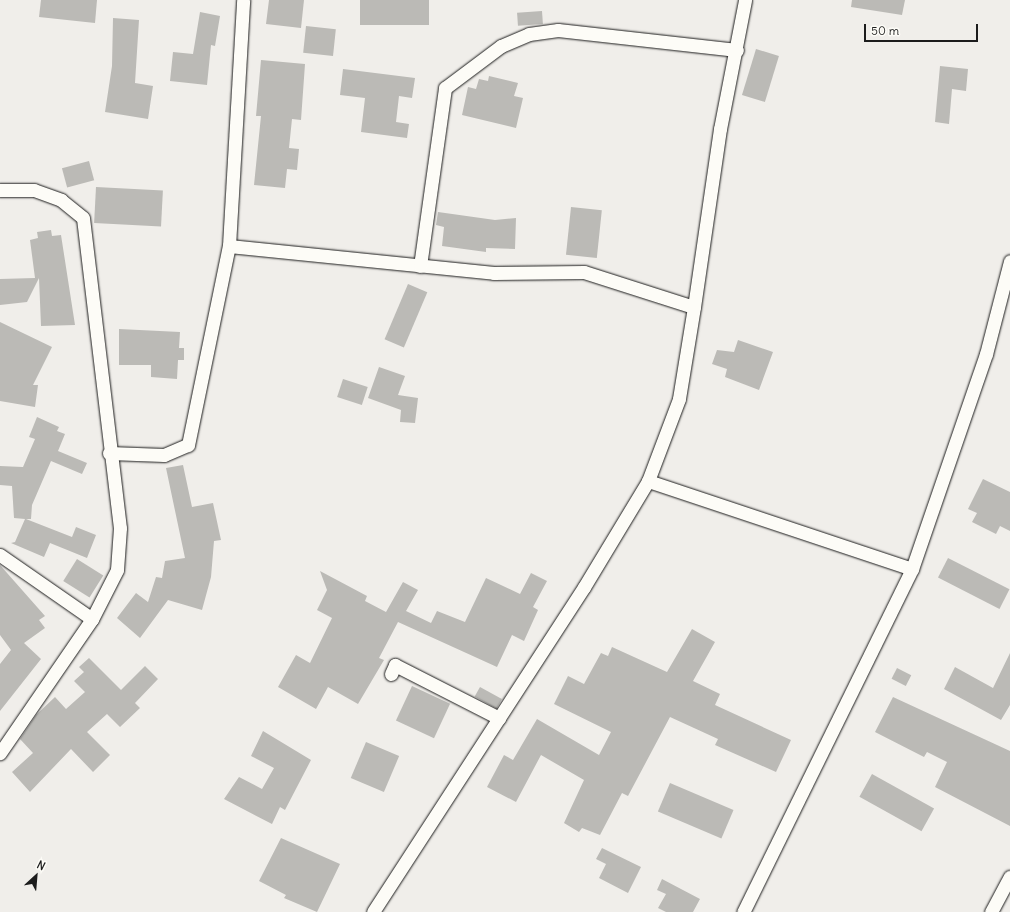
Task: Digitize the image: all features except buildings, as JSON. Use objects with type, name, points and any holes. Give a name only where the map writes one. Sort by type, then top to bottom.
[{"type":"street","points":[[109,453],[164,455],[188,445],[229,246],[241,0]]},
{"type":"street","points":[[373,912],[500,718],[648,481],[679,399],[720,129],[737,50],[745,0]]},
{"type":"street","points":[[420,266],[446,88],[489,54],[529,34],[558,30],[737,50]]},
{"type":"street","points":[[0,190],[34,190],[61,200],[83,218],[109,453],[120,528],[116,570],[92,618],[0,753]]},
{"type":"street","points":[[229,246],[494,273],[584,272],[694,307]]},
{"type":"street","points":[[743,912],[912,569],[986,354],[1009,268]]},
{"type":"street","points":[[648,481],[912,569]]},
{"type":"street","points":[[0,555],[92,618]]},
{"type":"street","points":[[390,674],[395,665],[500,718]]},
{"type":"street","points":[[991,912],[1010,877]]}]
